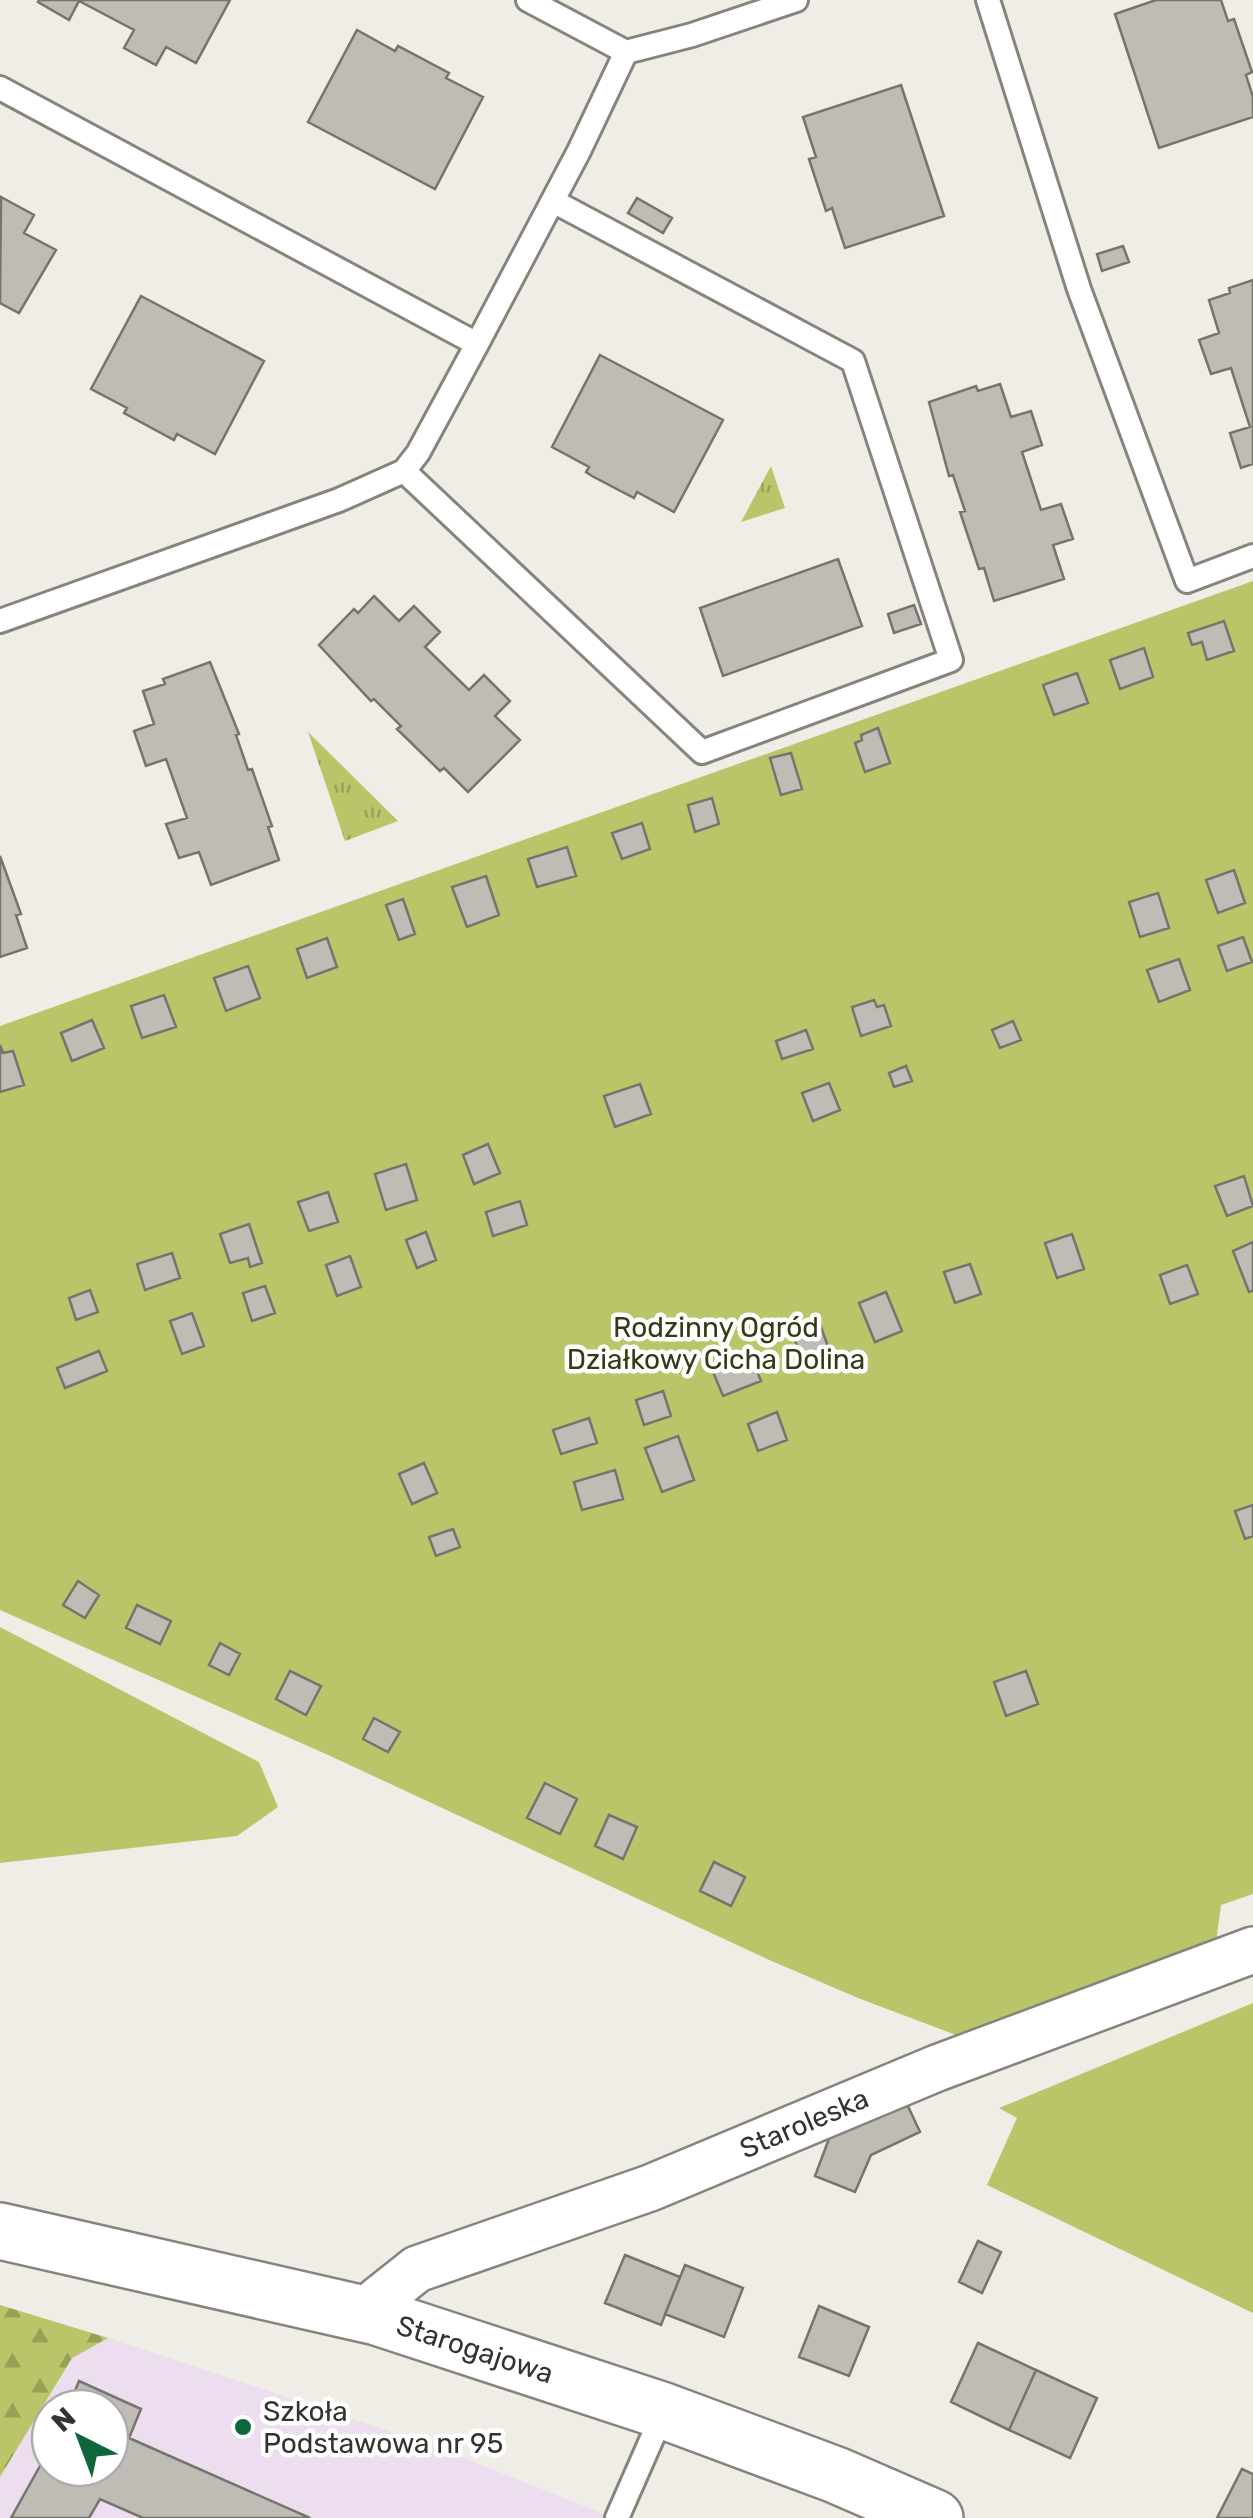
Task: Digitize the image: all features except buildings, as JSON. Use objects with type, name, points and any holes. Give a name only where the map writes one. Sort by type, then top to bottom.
[{"type":"street","name":"Staroleska","points":[[377,2317],[378,2300],[417,2269],[650,2188],[937,2068],[1253,1950]]},
{"type":"street","name":"Starogajowa","points":[[0,2231],[377,2317],[664,2411],[836,2475],[935,2518]]},
{"type":"lane","points":[[528,0],[626,52],[692,35],[796,0]]},
{"type":"lane","points":[[988,0],[1079,289],[1187,581],[1253,556]]},
{"type":"lane","points":[[0,621],[339,500],[404,471],[418,453],[553,201],[626,52]]},
{"type":"lane","points":[[0,88],[477,344]]},
{"type":"lane","points":[[404,471],[702,752],[951,660],[853,361],[553,201]]},
{"type":"lane","points":[[617,2518],[664,2411]]},
{"type":"shaded area","name":"Szkoła Podstawowa nr 95","points":[[0,2305],[436,2447],[614,2518],[0,2518]]},
{"type":"green space","points":[[771,466],[785,508],[741,522]]},
{"type":"green space","name":"Rodzinny Ogród Działkowy Cicha Dolina","points":[[1253,581],[1253,1894],[1221,1905],[1215,1950],[964,2038],[767,1959],[326,1754],[0,1610],[0,1026]]},
{"type":"green space","points":[[308,732],[398,821],[345,841]]},
{"type":"green space","points":[[0,1627],[259,1762],[278,1807],[237,1836],[0,1863]]},
{"type":"green space","points":[[1253,2003],[1253,2313],[987,2185],[1017,2118],[999,2108]]},
{"type":"green space","points":[[0,2305],[108,2338],[72,2358],[54,2388],[30,2388],[30,2427],[0,2477]]},
{"type":"place","name":"Szkoła Podstawowa nr 95","points":[[243,2427]]}]
